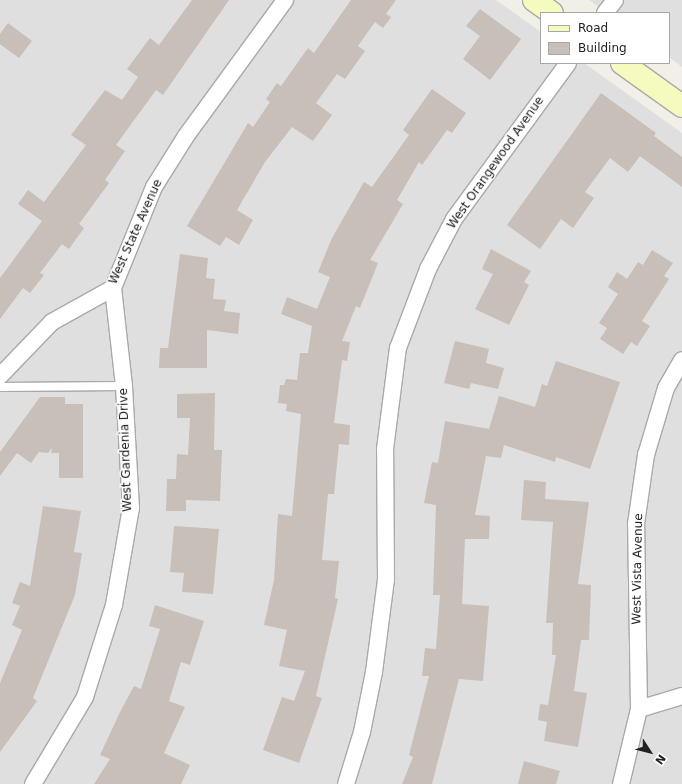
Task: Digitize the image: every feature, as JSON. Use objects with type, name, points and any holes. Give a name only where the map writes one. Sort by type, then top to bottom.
[{"type":"main road","points":[[534,0],[551,12]]},
{"type":"main road","points":[[623,64],[682,106]]},
{"type":"street","name":"West State Avenue","points":[[0,376],[52,322],[113,288],[154,187],[186,136],[285,0]]},
{"type":"street","points":[[606,12],[615,0]]},
{"type":"street","name":"West Orangewood Avenue","points":[[346,784],[362,732],[374,672],[386,580],[385,449],[398,348],[428,269],[454,219],[567,64]]},
{"type":"street","name":"West Gardenia Drive","points":[[34,784],[85,698],[114,604],[131,508],[124,386],[113,288]]},
{"type":"street","name":"West Vista Avenue","points":[[621,784],[639,709],[636,524],[646,455],[666,388],[682,360]]},
{"type":"street","points":[[639,709],[682,696]]},
{"type":"lane","points":[[0,387],[124,386]]},
{"type":"shaded area","points":[[0,0],[496,0],[540,31],[540,64],[585,64],[682,133],[682,784],[0,784]]},
{"type":"shaded area","points":[[589,0],[682,0],[682,67],[670,58],[670,12],[606,12]]},
{"type":"building","points":[[192,0],[229,0],[163,95],[156,90],[116,145],[125,151],[105,180],[109,183],[79,224],[84,228],[69,249],[62,244],[40,273],[44,275],[30,293],[23,288],[0,319],[0,278],[42,221],[18,204],[28,190],[44,202],[86,145],[71,135],[105,90],[122,100],[138,77],[127,69],[150,38],[159,45]]},
{"type":"building","points":[[351,0],[396,0],[386,14],[391,17],[383,28],[375,22],[358,46],[365,51],[345,79],[337,74],[316,103],[332,115],[313,141],[292,127],[265,162],[237,210],[253,220],[239,245],[226,237],[220,246],[187,226],[248,123],[253,127],[270,102],[266,99],[277,83],[281,86],[308,48],[314,53]]},
{"type":"building","points":[[480,9],[521,39],[490,80],[463,59],[480,36],[466,26]]},
{"type":"building","points":[[8,23],[32,41],[19,58],[0,44],[0,34]]},
{"type":"building","points":[[432,89],[466,113],[452,133],[447,130],[422,165],[419,162],[397,200],[403,204],[370,260],[378,263],[360,308],[356,306],[342,341],[350,342],[347,361],[342,360],[334,423],[350,425],[349,445],[339,444],[334,494],[328,494],[322,560],[339,561],[335,598],[338,599],[316,696],[322,698],[299,763],[263,750],[282,697],[294,701],[305,671],[279,666],[287,630],[264,625],[274,580],[278,514],[292,516],[301,414],[286,411],[287,404],[278,403],[280,385],[284,385],[286,379],[297,380],[300,353],[308,353],[312,326],[281,314],[287,297],[317,309],[330,277],[318,272],[332,238],[364,182],[372,187],[409,135],[403,130]]},
{"type":"building","points":[[601,93],[656,133],[654,136],[682,157],[682,187],[640,156],[628,172],[610,158],[585,192],[594,198],[573,228],[561,219],[540,249],[507,225]]},
{"type":"building","points":[[491,249],[531,271],[524,282],[529,285],[509,325],[475,309],[493,274],[482,269]]},
{"type":"building","points":[[652,250],[673,263],[664,276],[669,279],[642,321],[650,326],[637,346],[631,342],[623,354],[600,339],[607,328],[599,323],[618,294],[608,287],[617,272],[627,279],[638,262],[643,265]]},
{"type":"building","points":[[180,254],[208,258],[206,278],[215,279],[213,299],[226,300],[224,311],[240,313],[238,334],[207,330],[207,368],[159,368],[160,348],[168,348]]},
{"type":"building","points":[[455,341],[489,349],[486,363],[504,368],[498,389],[471,383],[469,389],[444,383]]},
{"type":"building","points":[[556,361],[620,382],[590,469],[556,457],[555,462],[504,445],[501,458],[486,456],[475,515],[490,516],[489,539],[465,539],[462,604],[489,606],[483,681],[459,679],[432,784],[402,784],[413,757],[409,755],[429,676],[422,676],[425,648],[436,649],[440,595],[433,595],[436,505],[424,503],[432,462],[438,463],[445,421],[489,429],[499,396],[535,407],[542,384],[547,386]]},
{"type":"building","points":[[215,393],[214,450],[222,450],[220,501],[186,500],[186,511],[166,511],[167,479],[176,479],[177,454],[188,455],[190,418],[177,418],[177,394]]},
{"type":"building","points":[[40,397],[65,397],[65,404],[83,404],[83,478],[59,478],[59,453],[51,453],[52,448],[48,453],[39,452],[31,463],[17,453],[0,476],[0,452]]},
{"type":"building","points":[[524,480],[546,482],[545,499],[589,502],[578,584],[591,585],[589,640],[581,640],[574,691],[587,693],[578,747],[544,741],[547,722],[538,720],[540,704],[548,705],[556,655],[552,655],[553,623],[546,623],[553,522],[521,520]]},
{"type":"building","points":[[43,506],[81,511],[74,552],[82,553],[75,595],[33,698],[37,701],[0,752],[0,683],[22,630],[12,625],[20,606],[12,603],[20,582],[30,586]]},
{"type":"building","points":[[174,526],[219,529],[213,594],[182,592],[184,573],[170,572]]},
{"type":"building","points":[[155,605],[204,621],[190,665],[181,662],[169,701],[185,707],[164,753],[190,765],[181,784],[94,784],[110,759],[100,755],[120,712],[134,686],[141,689],[160,629],[149,626]]},
{"type":"building","points":[[524,761],[560,771],[556,784],[518,784]]}]
